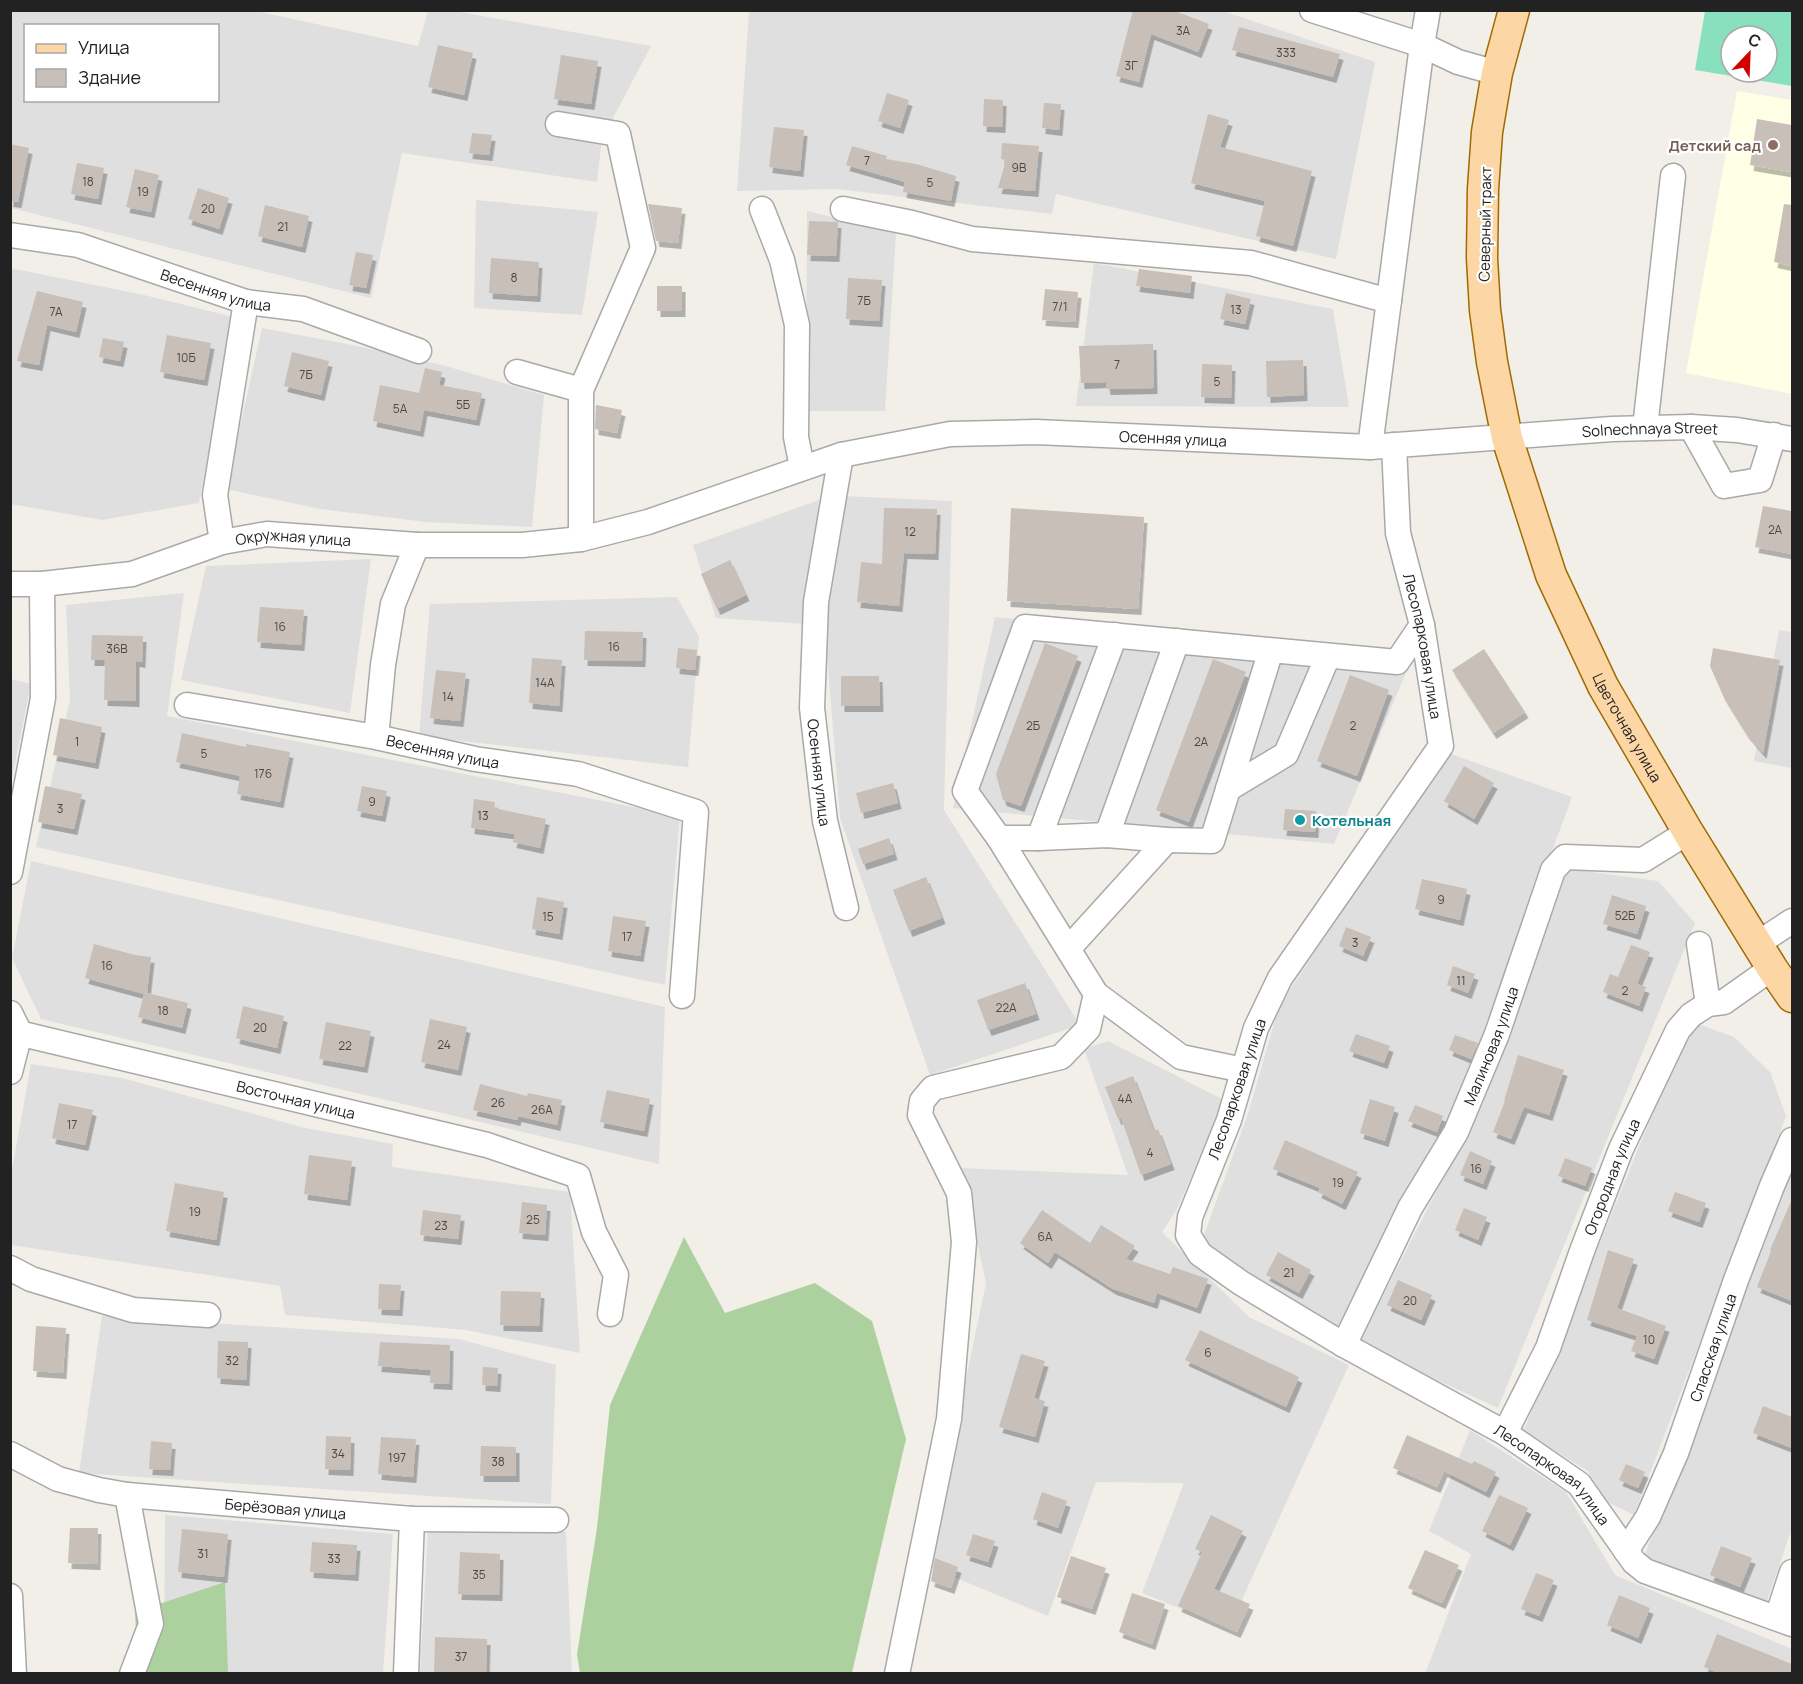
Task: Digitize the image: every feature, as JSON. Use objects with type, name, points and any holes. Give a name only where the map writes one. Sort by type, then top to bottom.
[{"type":"main road","name":"Северный тракт","points":[[1507,438],[1492,362],[1485,310],[1482,258],[1487,132],[1497,73],[1514,10]]},
{"type":"main road","name":"Цветочная улица","points":[[1507,438],[1555,582],[1603,686],[1688,832],[1792,997]]},
{"type":"street","points":[[1312,10],[1422,45],[1458,62],[1497,73]]},
{"type":"street","name":"Лесопарковая улица","points":[[1428,10],[1389,301],[1382,446],[1398,532],[1422,625],[1441,746],[1280,978],[1256,1028],[1228,1120],[1190,1217],[1188,1235],[1200,1254],[1241,1283],[1344,1345],[1505,1432],[1579,1484],[1626,1551],[1645,1571],[1785,1621]]},
{"type":"street","points":[[558,124],[618,134],[642,248],[581,390],[581,539]]},
{"type":"street","points":[[1645,428],[1673,176]]},
{"type":"street","points":[[843,208],[972,239],[1251,263],[1389,301]]},
{"type":"street","points":[[762,209],[782,260],[796,325],[795,436],[802,467]]},
{"type":"street","name":"Весенняя улица","points":[[10,235],[78,245],[246,302],[303,309],[419,351]]},
{"type":"street","points":[[222,542],[215,495],[246,302]]},
{"type":"street","points":[[517,372],[581,390]]},
{"type":"street","points":[[1691,427],[1724,486],[1760,480],[1783,437]]},
{"type":"street","name":"Solnechnaya Street","points":[[1507,438],[1612,429],[1691,427],[1783,437]]},
{"type":"street","name":"Осенняя улица","points":[[581,539],[648,522],[716,500],[841,454],[950,434],[1036,432],[1382,446],[1507,438]]},
{"type":"street","name":"Осенняя улица","points":[[841,454],[816,602],[812,708],[825,821],[846,908]]},
{"type":"street","name":"Окружная улица","points":[[10,584],[42,584],[132,574],[222,542],[267,534],[417,544],[522,545],[581,539]]},
{"type":"street","points":[[376,737],[383,665],[393,604],[417,544]]},
{"type":"street","points":[[10,872],[43,698],[42,584]]},
{"type":"street","points":[[1243,1070],[1182,1057],[1096,994],[999,837],[965,791],[1025,627],[1397,662],[1422,625]]},
{"type":"street","points":[[1039,838],[1115,635]]},
{"type":"street","points":[[1107,835],[1177,641]]},
{"type":"street","points":[[999,837],[1107,835],[1212,841],[1271,650]]},
{"type":"street","points":[[1227,789],[1286,754],[1328,656]]},
{"type":"street","name":"Весенняя улица","points":[[187,705],[376,737],[475,759],[578,774],[696,812],[682,996]]},
{"type":"street","name":"Малиновая улица","points":[[1344,1345],[1410,1208],[1456,1132],[1497,1035],[1553,870],[1565,857],[1643,860],[1688,832]]},
{"type":"street","points":[[1069,948],[1167,840]]},
{"type":"street","name":"Огородная улица","points":[[1505,1432],[1548,1348],[1621,1149],[1677,1030],[1691,1015],[1707,1004],[1724,1002],[1765,956],[1792,921]]},
{"type":"street","points":[[1699,944],[1707,1004]]},
{"type":"street","points":[[897,1674],[949,1419],[964,1242],[959,1194],[920,1115],[922,1101],[933,1088],[1061,1057],[1088,1029],[1096,994]]},
{"type":"street","points":[[10,1072],[14,1026]]},
{"type":"street","name":"Восточная улица","points":[[14,1026],[487,1145],[578,1176],[594,1232],[616,1275],[610,1314]]},
{"type":"street","name":"Спасская улица","points":[[1626,1551],[1648,1517],[1677,1453],[1736,1280],[1792,1140]]},
{"type":"street","points":[[10,1268],[31,1278],[133,1310],[208,1315]]},
{"type":"street","name":"Берёзовая улица","points":[[10,1454],[58,1479],[127,1495],[412,1519],[556,1520]]},
{"type":"street","points":[[127,1495],[151,1624],[132,1674]]},
{"type":"street","points":[[406,1674],[412,1519]]},
{"type":"street","points":[[1785,1621],[1792,1572]]},
{"type":"street","points":[[10,1596],[14,1674]]},
{"type":"shaded area","points":[[10,11],[256,11],[418,46],[428,11],[454,11],[651,46],[602,139],[597,182],[402,153],[371,298],[11,208]]},
{"type":"shaded area","points":[[749,11],[1223,11],[1375,62],[1336,259],[1056,194],[1052,214],[836,189],[737,191]]},
{"type":"shaded area","points":[[1737,91],[1792,100],[1792,394],[1686,373]]},
{"type":"shaded area","points":[[476,200],[598,212],[582,315],[474,308]]},
{"type":"shaded area","points":[[807,211],[896,233],[885,411],[806,411]]},
{"type":"shaded area","points":[[1094,263],[1333,309],[1349,407],[1076,406]]},
{"type":"shaded area","points":[[10,268],[144,295],[234,317],[199,503],[102,520],[11,504]]},
{"type":"shaded area","points":[[262,328],[446,366],[544,395],[532,527],[426,522],[320,509],[226,489]]},
{"type":"shaded area","points":[[844,496],[952,501],[944,810],[1080,1025],[930,1075],[840,818],[822,591]]},
{"type":"shaded area","points":[[819,500],[805,624],[716,618],[693,545]]},
{"type":"shaded area","points":[[371,559],[350,713],[181,680],[206,566]]},
{"type":"shaded area","points":[[184,593],[167,716],[680,816],[665,985],[36,847],[70,700],[66,605]]},
{"type":"shaded area","points":[[677,597],[699,637],[688,767],[419,736],[430,604]]},
{"type":"shaded area","points":[[995,617],[1413,656],[1334,844],[953,808]]},
{"type":"shaded area","points":[[1779,630],[1792,632],[1792,768],[1754,761]]},
{"type":"shaded area","points":[[11,679],[31,684],[11,782]]},
{"type":"shaded area","points":[[1448,753],[1572,797],[1454,1116],[1337,1330],[1200,1246],[1248,1114],[1279,1006]]},
{"type":"shaded area","points":[[31,861],[665,1007],[659,1164],[41,1019],[12,958]]},
{"type":"shaded area","points":[[1562,868],[1658,881],[1695,923],[1498,1408],[1358,1344],[1484,1099]]},
{"type":"shaded area","points":[[1690,1021],[1734,1037],[1770,1072],[1786,1116],[1634,1515],[1601,1499],[1588,1471],[1523,1432]]},
{"type":"shaded area","points":[[1108,1041],[1224,1100],[1176,1211],[1162,1232],[1249,1317],[1349,1365],[1229,1628],[1142,1593],[1184,1483],[1096,1482],[1048,1616],[927,1566],[986,1283],[961,1168],[1128,1175],[1084,1049]]},
{"type":"shaded area","points":[[31,1064],[122,1078],[305,1128],[393,1144],[392,1167],[570,1192],[580,1353],[466,1330],[285,1315],[280,1286],[11,1245],[11,1175]]},
{"type":"shaded area","points":[[1792,1166],[1792,1528],[1767,1601],[1644,1557]]},
{"type":"shaded area","points":[[102,1316],[459,1339],[556,1365],[551,1504],[79,1473]]},
{"type":"shaded area","points":[[1470,1430],[1566,1492],[1615,1575],[1792,1649],[1792,1673],[1425,1674],[1471,1554],[1429,1531]]},
{"type":"shaded area","points":[[165,1515],[393,1534],[383,1673],[171,1673],[164,1653]]},
{"type":"shaded area","points":[[428,1526],[566,1532],[572,1673],[420,1674]]},
{"type":"green space","points":[[1705,11],[1792,11],[1792,86],[1779,84],[1779,24],[1719,24],[1719,74],[1695,70]]},
{"type":"green space","points":[[684,1237],[725,1313],[815,1283],[872,1321],[906,1439],[852,1673],[580,1673],[577,1654],[597,1528],[610,1405]]},
{"type":"green space","points":[[225,1582],[228,1673],[138,1673],[135,1612]]},
{"type":"building","points":[[1133,10],[1172,10],[1209,24],[1198,52],[1151,34],[1139,82],[1116,76]]},
{"type":"building","points":[[1239,27],[1340,54],[1333,77],[1232,50]]},
{"type":"building","points":[[438,45],[473,53],[464,95],[428,87]]},
{"type":"building","points":[[561,55],[598,61],[591,104],[554,99]]},
{"type":"building","points":[[887,93],[909,100],[900,128],[878,121]]},
{"type":"building","points":[[984,99],[1003,100],[1002,127],[983,126]]},
{"type":"building","points":[[1044,103],[1061,104],[1059,130],[1042,128]]},
{"type":"building","points":[[1208,114],[1229,120],[1220,147],[1312,171],[1293,246],[1256,236],[1265,201],[1191,183]]},
{"type":"building","name":"Детский сад","points":[[1757,119],[1792,125],[1792,172],[1750,165]]},
{"type":"building","points":[[774,127],[804,130],[800,171],[769,167]]},
{"type":"building","points":[[472,133],[492,135],[489,155],[469,153]]},
{"type":"building","points":[[1002,143],[1039,146],[1035,191],[998,188],[1006,160],[1001,159]]},
{"type":"building","points":[[10,144],[29,148],[18,202],[10,201]]},
{"type":"building","points":[[852,146],[887,156],[886,159],[916,164],[956,176],[951,201],[903,192],[905,182],[846,165]]},
{"type":"building","points":[[77,163],[104,168],[98,199],[71,194]]},
{"type":"building","points":[[135,169],[159,175],[151,212],[126,207]]},
{"type":"building","points":[[198,188],[229,198],[219,229],[188,219]]},
{"type":"building","points":[[648,204],[682,208],[678,243],[656,241]]},
{"type":"building","points":[[1784,204],[1792,205],[1792,266],[1774,262]]},
{"type":"building","points":[[265,205],[309,216],[302,247],[258,236]]},
{"type":"building","points":[[809,221],[838,222],[836,256],[807,255]]},
{"type":"building","points":[[356,252],[373,255],[366,288],[349,285]]},
{"type":"building","points":[[491,258],[539,262],[537,296],[489,293]]},
{"type":"building","points":[[1139,269],[1192,276],[1190,293],[1136,286]]},
{"type":"building","points":[[848,278],[882,280],[879,321],[846,319]]},
{"type":"building","points":[[657,286],[682,286],[682,311],[657,311]]},
{"type":"building","points":[[1045,289],[1078,292],[1075,322],[1042,320]]},
{"type":"building","points":[[37,291],[83,302],[76,332],[47,325],[39,365],[17,361]]},
{"type":"building","points":[[1226,293],[1251,299],[1245,324],[1220,319]]},
{"type":"building","points":[[167,335],[211,343],[204,380],[160,372]]},
{"type":"building","points":[[103,338],[124,342],[120,361],[99,357]]},
{"type":"building","points":[[1153,344],[1154,388],[1107,389],[1106,382],[1081,383],[1079,346]]},
{"type":"building","points":[[292,352],[329,361],[321,395],[284,386]]},
{"type":"building","points":[[1303,360],[1304,395],[1267,397],[1266,361]]},
{"type":"building","points":[[1202,364],[1232,365],[1231,398],[1201,397]]},
{"type":"building","points":[[425,368],[442,372],[439,385],[482,393],[476,420],[424,410],[420,431],[373,421],[380,385],[419,393]]},
{"type":"building","points":[[596,405],[622,410],[617,433],[595,429]]},
{"type":"building","points":[[1763,506],[1792,511],[1792,554],[1755,547]]},
{"type":"building","points":[[884,508],[937,509],[935,554],[904,553],[899,606],[857,602],[861,562],[882,564]]},
{"type":"building","points":[[1011,508],[1144,517],[1138,609],[1007,601]]},
{"type":"building","points":[[730,560],[746,595],[717,609],[701,574]]},
{"type":"building","points":[[260,607],[304,610],[301,645],[257,642]]},
{"type":"building","points":[[585,631],[643,632],[642,661],[584,660]]},
{"type":"building","points":[[92,635],[143,636],[142,662],[136,661],[136,701],[104,700],[105,660],[91,660]]},
{"type":"building","points":[[1045,643],[1078,656],[1021,806],[1003,800],[996,774]]},
{"type":"building","points":[[678,648],[697,650],[695,670],[676,668]]},
{"type":"building","points":[[1713,648],[1780,660],[1763,753],[1745,732],[1725,700],[1710,666]]},
{"type":"building","points":[[1484,649],[1525,712],[1493,733],[1452,670]]},
{"type":"building","points":[[532,658],[562,660],[559,706],[529,703]]},
{"type":"building","points":[[1213,659],[1246,672],[1189,822],[1156,810]]},
{"type":"building","points":[[436,670],[466,673],[460,721],[430,718]]},
{"type":"building","points":[[1350,675],[1389,690],[1357,776],[1317,761]]},
{"type":"building","points":[[841,676],[879,676],[880,706],[841,706]]},
{"type":"building","points":[[60,718],[102,727],[95,763],[53,755]]},
{"type":"building","points":[[182,733],[246,747],[246,744],[290,752],[280,802],[237,794],[240,776],[176,762]]},
{"type":"building","points":[[1464,766],[1494,783],[1474,819],[1444,801]]},
{"type":"building","points":[[893,783],[898,803],[861,813],[856,793]]},
{"type":"building","points":[[45,786],[82,794],[74,829],[38,822]]},
{"type":"building","points":[[362,786],[387,791],[382,816],[357,811]]},
{"type":"building","points":[[474,799],[495,802],[494,808],[546,819],[540,848],[513,842],[515,834],[471,828]]},
{"type":"building","name":"Котельная","points":[[1285,809],[1316,811],[1315,832],[1283,830]]},
{"type":"building","points":[[889,838],[894,854],[863,864],[858,849]]},
{"type":"building","points":[[926,877],[942,918],[909,931],[893,890]]},
{"type":"building","points":[[1422,879],[1467,889],[1460,920],[1415,909]]},
{"type":"building","points":[[1612,895],[1646,906],[1637,934],[1603,924]]},
{"type":"building","points":[[537,897],[564,902],[559,934],[532,929]]},
{"type":"building","points":[[613,916],[646,921],[640,956],[608,951]]},
{"type":"building","points":[[1346,927],[1371,937],[1363,956],[1339,946]]},
{"type":"building","points":[[94,944],[151,957],[147,993],[188,1003],[182,1028],[138,1017],[144,994],[85,978]]},
{"type":"building","points":[[1631,945],[1650,952],[1637,984],[1646,987],[1639,1006],[1603,992],[1610,974],[1618,977]]},
{"type":"building","points":[[1453,966],[1475,974],[1468,993],[1447,985]]},
{"type":"building","points":[[1025,983],[1036,1014],[988,1030],[977,1000]]},
{"type":"building","points":[[243,1006],[284,1016],[277,1048],[236,1038]]},
{"type":"building","points":[[430,1019],[467,1027],[458,1070],[421,1062]]},
{"type":"building","points":[[326,1022],[371,1031],[364,1067],[319,1059]]},
{"type":"building","points":[[1356,1034],[1390,1046],[1384,1063],[1349,1051]]},
{"type":"building","points":[[1455,1035],[1478,1043],[1471,1059],[1449,1050]]},
{"type":"building","points":[[1518,1055],[1564,1070],[1549,1115],[1524,1107],[1511,1139],[1493,1132],[1505,1101]]},
{"type":"building","points":[[1133,1076],[1154,1131],[1158,1129],[1171,1164],[1141,1175],[1121,1118],[1118,1119],[1105,1087]]},
{"type":"building","points":[[480,1084],[527,1096],[528,1093],[562,1100],[557,1125],[518,1116],[517,1120],[473,1110]]},
{"type":"building","points":[[607,1090],[650,1099],[644,1131],[600,1122]]},
{"type":"building","points":[[1370,1099],[1395,1107],[1385,1141],[1360,1133]]},
{"type":"building","points":[[59,1103],[93,1110],[85,1145],[52,1138]]},
{"type":"building","points":[[1415,1105],[1443,1116],[1437,1132],[1408,1121]]},
{"type":"building","points":[[1285,1140],[1358,1172],[1342,1204],[1318,1192],[1320,1188],[1273,1169]]},
{"type":"building","points":[[1470,1151],[1492,1161],[1483,1184],[1460,1175]]},
{"type":"building","points":[[309,1155],[352,1161],[347,1200],[304,1194]]},
{"type":"building","points":[[1565,1158],[1592,1168],[1585,1186],[1558,1176]]},
{"type":"building","points":[[175,1183],[224,1192],[216,1240],[166,1231]]},
{"type":"building","points":[[1675,1192],[1706,1203],[1699,1222],[1668,1211]]},
{"type":"building","points":[[1792,1199],[1792,1301],[1757,1287]]},
{"type":"building","points":[[522,1202],[547,1205],[545,1235],[519,1233]]},
{"type":"building","points":[[1464,1208],[1487,1217],[1478,1240],[1455,1230]]},
{"type":"building","points":[[423,1210],[461,1215],[458,1239],[420,1235]]},
{"type":"building","points":[[1042,1210],[1090,1243],[1101,1225],[1135,1246],[1126,1259],[1170,1274],[1173,1267],[1208,1279],[1197,1308],[1157,1293],[1154,1303],[1113,1289],[1055,1252],[1048,1263],[1020,1243]]},
{"type":"building","points":[[1608,1250],[1634,1259],[1617,1308],[1666,1326],[1654,1359],[1631,1351],[1637,1336],[1587,1320]]},
{"type":"building","points":[[1278,1252],[1311,1270],[1299,1293],[1266,1275]]},
{"type":"building","points":[[1398,1280],[1432,1295],[1421,1320],[1387,1305]]},
{"type":"building","points":[[379,1284],[401,1285],[399,1310],[378,1309]]},
{"type":"building","points":[[501,1291],[541,1292],[539,1326],[500,1325]]},
{"type":"building","points":[[36,1326],[66,1328],[63,1373],[33,1371]]},
{"type":"building","points":[[1200,1330],[1299,1377],[1286,1407],[1185,1360]]},
{"type":"building","points":[[218,1341],[248,1342],[246,1380],[217,1378]]},
{"type":"building","points":[[380,1342],[450,1345],[449,1384],[430,1383],[431,1370],[378,1366]]},
{"type":"building","points":[[1021,1354],[1045,1361],[1034,1398],[1045,1401],[1035,1437],[999,1427]]},
{"type":"building","points":[[483,1367],[498,1368],[497,1386],[482,1385]]},
{"type":"building","points":[[1763,1406],[1792,1417],[1792,1448],[1753,1433]]},
{"type":"building","points":[[1407,1435],[1472,1464],[1474,1461],[1496,1472],[1486,1492],[1444,1471],[1437,1487],[1393,1468]]},
{"type":"building","points":[[326,1436],[351,1437],[350,1470],[325,1469]]},
{"type":"building","points":[[381,1437],[416,1439],[413,1477],[378,1474]]},
{"type":"building","points":[[151,1441],[172,1443],[170,1470],[149,1469]]},
{"type":"building","points":[[481,1446],[516,1447],[516,1476],[480,1476]]},
{"type":"building","points":[[1626,1464],[1645,1472],[1638,1488],[1619,1480]]},
{"type":"building","points":[[1042,1492],[1067,1501],[1058,1528],[1033,1519]]},
{"type":"building","points":[[1499,1495],[1528,1508],[1510,1545],[1482,1531]]},
{"type":"building","points":[[1211,1515],[1243,1531],[1214,1589],[1250,1604],[1237,1632],[1178,1606],[1202,1552],[1195,1549]]},
{"type":"building","points":[[70,1528],[98,1528],[97,1564],[68,1563]]},
{"type":"building","points":[[182,1529],[228,1534],[224,1577],[178,1572]]},
{"type":"building","points":[[973,1534],[995,1541],[988,1562],[966,1555]]},
{"type":"building","points":[[312,1542],[357,1545],[355,1575],[310,1572]]},
{"type":"building","points":[[1721,1546],[1752,1558],[1740,1587],[1710,1575]]},
{"type":"building","points":[[1425,1550],[1459,1565],[1442,1603],[1408,1588]]},
{"type":"building","points":[[460,1552],[500,1554],[499,1595],[458,1594]]},
{"type":"building","points":[[1071,1556],[1106,1568],[1092,1609],[1057,1597]]},
{"type":"building","points":[[935,1558],[958,1567],[951,1588],[931,1581]]},
{"type":"building","points":[[1536,1573],[1554,1580],[1539,1616],[1521,1609]]},
{"type":"building","points":[[1132,1593],[1165,1604],[1152,1644],[1119,1632]]},
{"type":"building","points":[[1619,1595],[1650,1608],[1638,1638],[1607,1625]]},
{"type":"building","points":[[1717,1634],[1792,1664],[1792,1674],[1720,1674],[1704,1667]]},
{"type":"building","points":[[435,1637],[487,1639],[486,1674],[434,1674]]},
{"type":"place","name":"Детский сад","points":[[1773,145]]},
{"type":"place","name":"Котельная","points":[[1300,820]]}]
